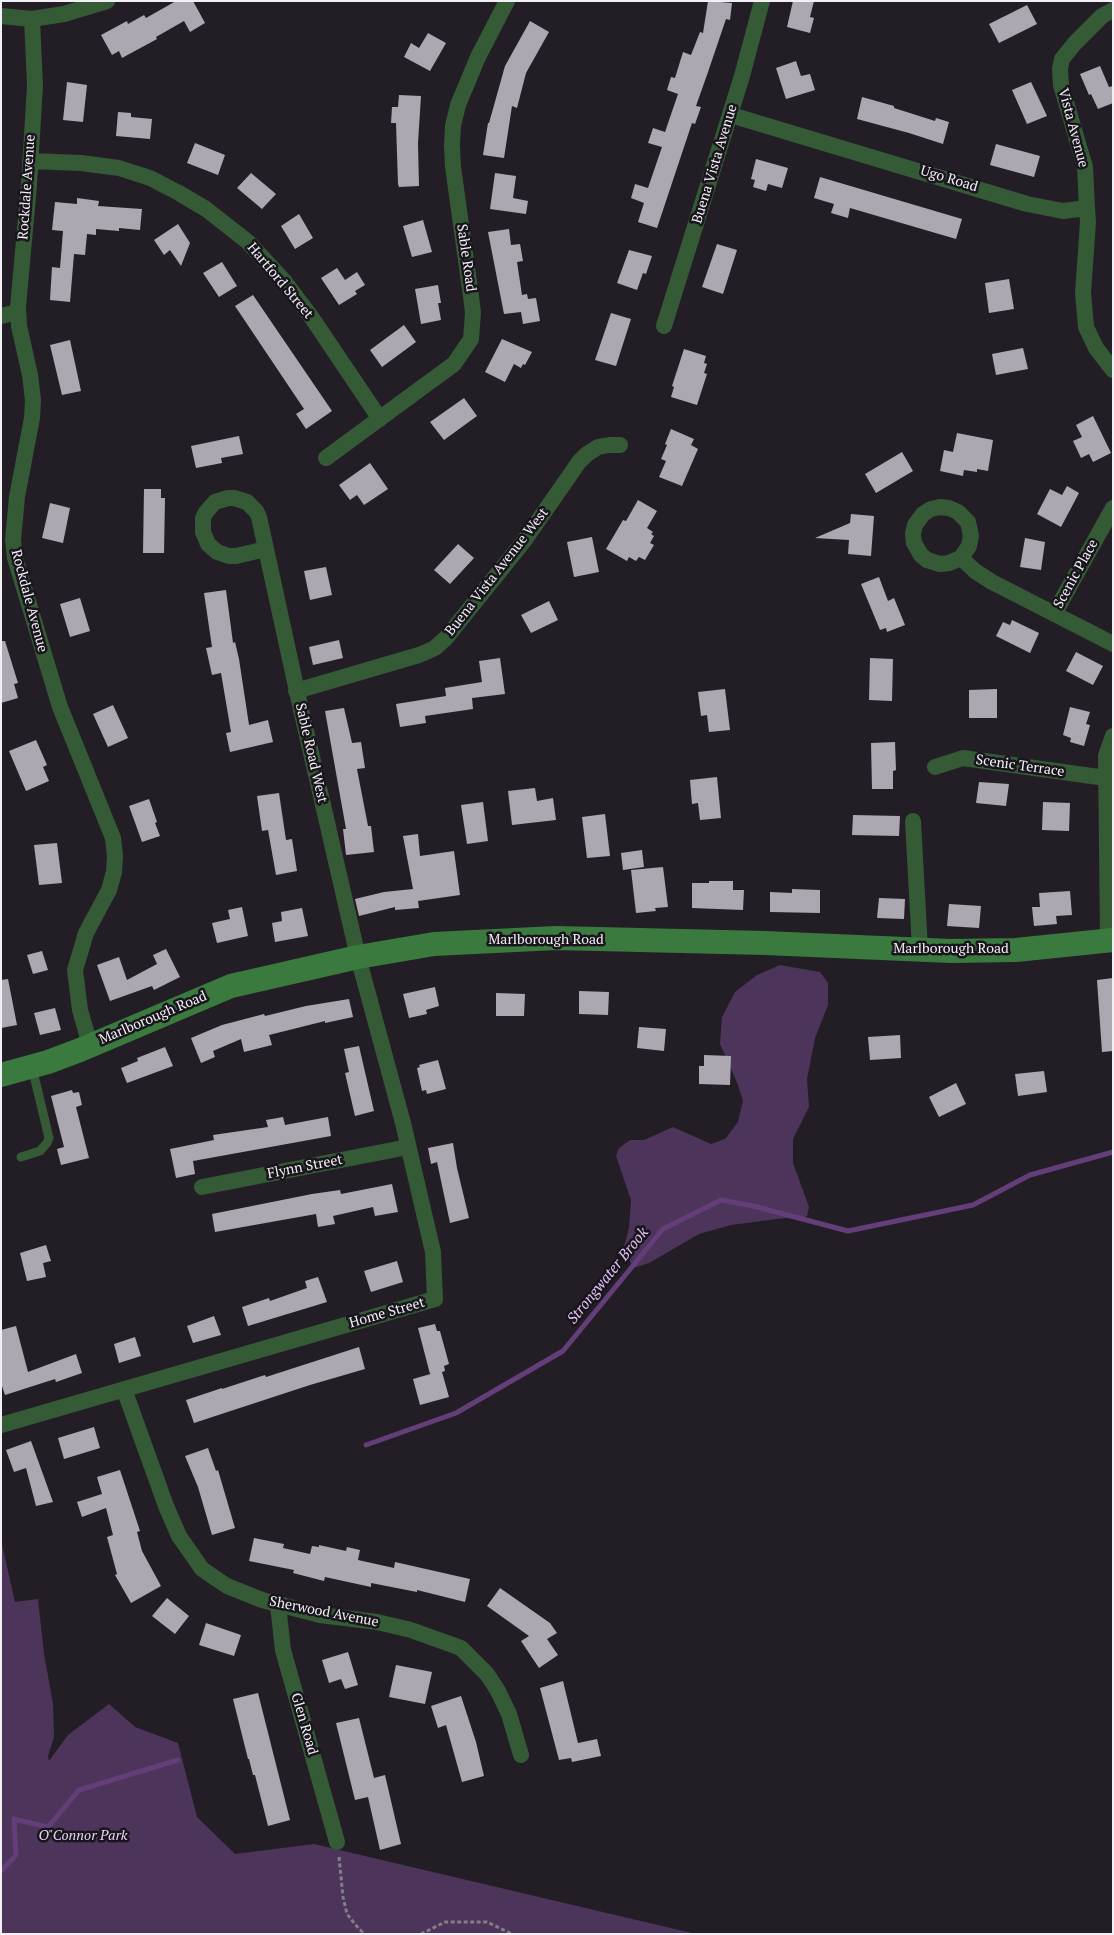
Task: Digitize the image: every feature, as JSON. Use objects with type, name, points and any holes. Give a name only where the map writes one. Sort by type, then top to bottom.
[{"type":"street","points":[[1,16],[32,19],[64,14],[107,1]]},
{"type":"street","name":"Sable Road","points":[[326,458],[454,364],[471,339],[472,304],[453,167],[453,126],[458,105],[478,57],[507,1]]},
{"type":"street","name":"Buena Vista Avenue","points":[[664,326],[731,114],[762,1]]},
{"type":"street","name":"Vista Avenue","points":[[1087,208],[1085,166],[1061,85],[1060,69],[1062,59],[1075,43],[1102,16],[1113,10]]},
{"type":"street","name":"Rockdale Avenue","points":[[32,19],[35,86],[18,312],[33,400],[32,418],[13,522],[15,558],[60,707],[113,838],[114,872],[109,890],[86,933],[75,970],[79,1004],[90,1045]]},
{"type":"street","name":"Ugo Road","points":[[731,114],[1027,204],[1063,210],[1087,208]]},
{"type":"street","name":"Hartford Street","points":[[30,161],[119,168],[150,178],[179,192],[206,209],[248,242],[285,282],[312,318],[380,418]]},
{"type":"street","points":[[1087,208],[1088,222],[1083,293],[1086,327],[1096,348],[1113,370]]},
{"type":"street","points":[[1,316],[18,312]]},
{"type":"street","name":"Buena Vista Avenue West","points":[[296,691],[420,655],[435,648],[446,638],[524,541],[579,462],[598,447],[620,445]]},
{"type":"street","name":"Scenic Place","points":[[1054,614],[1113,508]]},
{"type":"street","name":"Sable Road West","points":[[266,549],[296,691],[358,957]]},
{"type":"street","points":[[961,558],[982,576],[1113,644]]},
{"type":"street","points":[[1111,941],[1106,756],[1113,736]]},
{"type":"street","name":"Scenic Terrace","points":[[935,767],[963,758],[1106,778]]},
{"type":"street","points":[[913,821],[920,949]]},
{"type":"street","name":"Marlborough Road","points":[[1,1075],[48,1062],[231,986],[358,957],[434,944],[556,938],[765,943],[868,948],[1016,950],[1111,941]]},
{"type":"street","name":"Home Street","points":[[1,1426],[435,1299],[433,1252],[408,1147],[358,957]]},
{"type":"street","name":"Flynn Street","points":[[202,1187],[408,1147]]},
{"type":"street","name":"Sherwood Avenue","points":[[124,1389],[166,1506],[179,1536],[202,1569],[227,1586],[278,1605],[320,1615],[377,1622],[411,1630],[461,1648],[487,1674],[498,1691],[509,1714],[521,1755]]},
{"type":"street","name":"Glen Road","points":[[278,1605],[283,1650],[337,1842]]},
{"type":"lane","points":[[21,1157],[40,1151],[49,1138],[32,1067]]},
{"type":"path","points":[[337,1842],[343,1897],[348,1914],[365,1934]]},
{"type":"path","points":[[422,1934],[445,1922],[487,1922],[512,1934]]},
{"type":"green space","points":[[780,965],[820,972],[828,983],[828,1005],[815,1038],[807,1079],[809,1107],[793,1139],[793,1163],[809,1207],[807,1216],[801,1219],[785,1218],[731,1225],[699,1234],[649,1263],[633,1268],[624,1247],[629,1228],[631,1200],[616,1156],[619,1148],[630,1140],[644,1140],[673,1127],[711,1144],[725,1139],[738,1122],[743,1101],[720,1044],[722,1017],[735,992],[757,975]]},
{"type":"green space","name":"O\"Connor Park","points":[[1,1540],[15,1602],[38,1599],[44,1654],[53,1704],[54,1737],[48,1756],[49,1761],[68,1735],[109,1704],[135,1727],[178,1743],[197,1817],[235,1854],[314,1844],[696,1934],[1,1934]]},
{"type":"building","points":[[176,1],[193,1],[205,23],[190,32],[184,21],[156,37],[157,39],[122,58],[119,51],[112,55],[101,35],[127,21],[128,24],[144,15],[146,18]]},
{"type":"building","points":[[708,1],[732,3],[730,20],[726,19],[696,106],[701,107],[695,124],[692,123],[657,228],[638,222],[644,203],[631,198],[635,184],[648,188],[662,147],[648,143],[653,128],[665,132],[678,94],[667,90],[671,77],[675,78],[683,52],[691,55],[700,32],[703,33]]},
{"type":"building","points":[[793,1],[814,1],[810,17],[814,18],[810,33],[787,27]]},
{"type":"building","points":[[1027,5],[1037,24],[999,43],[989,24]]},
{"type":"building","points":[[530,21],[549,32],[526,73],[517,108],[512,106],[504,158],[483,155],[488,123],[505,66]]},
{"type":"building","points":[[428,33],[446,43],[430,71],[404,57],[411,43],[419,48]]},
{"type":"building","points":[[796,61],[801,76],[810,74],[815,90],[786,99],[776,68]]},
{"type":"building","points":[[1100,66],[1109,87],[1113,86],[1113,103],[1098,109],[1091,94],[1089,95],[1080,74]]},
{"type":"building","points":[[67,82],[87,85],[83,122],[63,120]]},
{"type":"building","points":[[1031,82],[1047,116],[1027,124],[1012,90]]},
{"type":"building","points":[[399,95],[421,96],[418,143],[419,186],[399,187],[398,184],[396,123],[391,123],[392,107],[398,107]]},
{"type":"building","points":[[862,97],[935,121],[936,118],[949,122],[943,144],[857,119]]},
{"type":"building","points":[[118,112],[131,113],[131,117],[152,119],[150,139],[116,136]]},
{"type":"building","points":[[195,143],[225,155],[218,175],[187,163]]},
{"type":"building","points":[[996,144],[1040,156],[1034,177],[990,165]]},
{"type":"building","points":[[756,159],[788,168],[782,188],[768,184],[766,191],[753,187],[755,180],[751,179]]},
{"type":"building","points":[[251,173],[276,194],[262,209],[237,188]]},
{"type":"building","points":[[495,173],[516,176],[513,198],[528,201],[526,214],[490,209]]},
{"type":"building","points":[[820,177],[962,219],[956,239],[850,208],[848,218],[831,213],[834,204],[814,198]]},
{"type":"building","points":[[77,198],[99,201],[98,206],[142,209],[140,230],[119,228],[119,231],[96,229],[96,235],[87,234],[85,255],[74,254],[70,302],[50,300],[52,267],[60,268],[63,231],[52,230],[55,202],[77,204]]},
{"type":"building","points":[[299,214],[313,238],[295,249],[281,226]]},
{"type":"building","points":[[423,220],[432,252],[412,257],[403,226]]},
{"type":"building","points":[[178,224],[190,243],[181,266],[170,250],[164,255],[154,240]]},
{"type":"building","points":[[509,229],[511,245],[520,244],[523,261],[517,262],[522,295],[527,294],[528,299],[536,298],[540,321],[523,324],[521,312],[504,314],[488,232]]},
{"type":"building","points":[[717,244],[737,250],[723,294],[702,287]]},
{"type":"building","points":[[629,250],[652,256],[646,274],[643,273],[637,290],[617,283]]},
{"type":"building","points":[[222,262],[237,286],[219,297],[203,273]]},
{"type":"building","points":[[337,268],[345,280],[357,272],[365,285],[355,291],[357,294],[339,305],[321,278]]},
{"type":"building","points":[[1009,279],[1014,309],[989,313],[985,283]]},
{"type":"building","points":[[438,285],[441,303],[438,303],[441,320],[421,324],[415,289]]},
{"type":"building","points":[[253,295],[332,411],[306,429],[296,414],[304,409],[235,306]]},
{"type":"building","points":[[611,313],[631,319],[616,366],[595,360]]},
{"type":"building","points":[[404,325],[416,342],[382,367],[370,350]]},
{"type":"building","points":[[502,339],[532,352],[525,365],[523,364],[521,368],[514,364],[505,382],[485,372]]},
{"type":"building","points":[[70,340],[81,391],[62,395],[50,345]]},
{"type":"building","points":[[1023,348],[1028,369],[996,375],[992,354]]},
{"type":"building","points":[[684,349],[706,356],[704,363],[707,364],[704,373],[707,374],[697,405],[671,397],[674,387],[672,386]]},
{"type":"building","points":[[464,398],[477,416],[444,440],[430,422]]},
{"type":"building","points":[[1093,416],[1111,453],[1093,462],[1089,454],[1081,458],[1073,441],[1082,437],[1076,425]]},
{"type":"building","points":[[671,429],[694,439],[691,445],[698,449],[682,486],[659,477],[666,461],[661,459]]},
{"type":"building","points":[[957,433],[993,440],[988,471],[977,469],[977,472],[964,470],[963,476],[940,471],[944,450],[953,452]]},
{"type":"building","points":[[239,436],[243,454],[221,458],[222,463],[196,468],[191,446]]},
{"type":"building","points":[[902,452],[913,471],[876,493],[865,474]]},
{"type":"building","points":[[370,463],[388,489],[364,505],[357,495],[350,500],[339,485]]},
{"type":"building","points":[[1067,486],[1079,493],[1061,527],[1037,514],[1050,489],[1062,495]]},
{"type":"building","points":[[144,489],[161,489],[161,498],[165,498],[164,553],[143,553]]},
{"type":"building","points":[[638,500],[657,511],[647,528],[653,532],[651,534],[654,536],[650,543],[654,545],[645,560],[639,557],[636,561],[629,557],[627,561],[606,549],[623,520],[626,521]]},
{"type":"building","points":[[50,503],[70,508],[63,543],[42,538]]},
{"type":"building","points":[[851,514],[874,516],[871,556],[848,554],[849,540],[815,538],[850,523]]},
{"type":"building","points":[[592,537],[599,572],[574,577],[567,542]]},
{"type":"building","points":[[1025,538],[1045,542],[1041,570],[1020,567]]},
{"type":"building","points":[[458,544],[474,558],[450,584],[434,570]]},
{"type":"building","points":[[326,567],[332,595],[310,600],[304,571]]},
{"type":"building","points":[[879,577],[888,601],[894,598],[905,625],[887,632],[886,628],[880,630],[861,584]]},
{"type":"building","points":[[226,590],[233,643],[235,642],[239,659],[249,725],[268,720],[273,742],[230,752],[226,733],[231,732],[221,673],[212,675],[206,648],[212,647],[204,593]]},
{"type":"building","points":[[80,598],[90,631],[70,637],[60,604]]},
{"type":"building","points":[[549,601],[558,620],[531,633],[521,615]]},
{"type":"building","points":[[1012,620],[1039,633],[1030,653],[996,636],[1003,622],[1010,625]]},
{"type":"building","points":[[339,640],[343,658],[313,665],[309,647]]},
{"type":"building","points":[[1,641],[5,641],[18,683],[14,684],[18,698],[1,703]]},
{"type":"building","points":[[1076,652],[1103,666],[1093,685],[1066,671]]},
{"type":"building","points":[[500,658],[505,694],[472,698],[473,709],[425,716],[426,723],[400,727],[396,704],[446,696],[445,688],[482,682],[479,661]]},
{"type":"building","points":[[870,658],[893,659],[892,701],[869,700]]},
{"type":"building","points":[[725,689],[730,730],[709,732],[707,715],[701,716],[698,692]]},
{"type":"building","points":[[997,689],[997,718],[969,718],[969,690]]},
{"type":"building","points":[[113,705],[128,738],[108,747],[93,714]]},
{"type":"building","points":[[1070,707],[1090,712],[1086,724],[1090,725],[1084,746],[1070,742],[1071,738],[1063,735]]},
{"type":"building","points":[[344,708],[352,743],[361,742],[365,768],[357,769],[368,826],[371,826],[374,852],[346,855],[343,829],[346,829],[325,711]]},
{"type":"building","points":[[36,740],[47,765],[43,767],[49,781],[26,791],[9,751]]},
{"type":"building","points":[[895,742],[896,770],[893,771],[893,789],[872,789],[871,743]]},
{"type":"building","points":[[717,777],[721,818],[700,820],[698,803],[692,804],[690,780]]},
{"type":"building","points":[[979,782],[1009,784],[1006,806],[976,803]]},
{"type":"building","points":[[535,788],[537,801],[553,798],[556,820],[512,825],[508,791]]},
{"type":"building","points":[[279,793],[286,840],[292,839],[297,871],[276,875],[268,830],[262,831],[257,796]]},
{"type":"building","points":[[149,799],[160,836],[142,842],[129,806]]},
{"type":"building","points":[[483,802],[488,841],[467,844],[461,805]]},
{"type":"building","points":[[1043,802],[1070,803],[1069,831],[1042,830]]},
{"type":"building","points":[[605,814],[610,856],[587,858],[582,817]]},
{"type":"building","points":[[853,815],[900,816],[899,836],[852,835]]},
{"type":"building","points":[[418,834],[420,856],[454,851],[460,895],[418,901],[419,908],[395,910],[395,907],[359,916],[355,899],[384,892],[413,889],[403,836]]},
{"type":"building","points":[[57,843],[62,883],[39,885],[34,845]]},
{"type":"building","points":[[642,850],[644,867],[623,870],[621,853]]},
{"type":"building","points":[[663,867],[668,907],[655,908],[656,911],[636,913],[631,870]]},
{"type":"building","points":[[709,881],[733,881],[733,890],[744,890],[743,910],[692,908],[692,883],[709,883]]},
{"type":"building","points":[[792,889],[820,890],[820,913],[770,912],[770,892],[792,893]]},
{"type":"building","points":[[1070,891],[1072,915],[1056,916],[1057,924],[1034,926],[1032,907],[1040,907],[1039,893]]},
{"type":"building","points":[[879,898],[905,899],[904,919],[877,918]]},
{"type":"building","points":[[949,904],[981,906],[979,928],[947,926]]},
{"type":"building","points":[[242,907],[248,936],[217,943],[212,923],[230,919],[228,910]]},
{"type":"building","points":[[302,908],[308,936],[275,942],[272,923],[282,921],[281,912]]},
{"type":"building","points":[[166,949],[180,977],[154,990],[152,986],[110,1001],[97,965],[119,957],[127,980],[157,964],[153,955]]},
{"type":"building","points":[[42,951],[48,970],[33,974],[27,955]]},
{"type":"building","points":[[1113,978],[1113,1051],[1102,1052],[1097,980]]},
{"type":"building","points":[[8,979],[17,1025],[1,1028],[1,980]]},
{"type":"building","points":[[435,987],[439,1006],[426,1010],[427,1014],[409,1018],[403,994]]},
{"type":"building","points":[[579,991],[609,992],[608,1015],[579,1014]]},
{"type":"building","points":[[496,993],[525,994],[524,1016],[496,1016]]},
{"type":"building","points":[[349,999],[353,1017],[325,1023],[325,1021],[269,1035],[272,1045],[244,1052],[241,1039],[213,1051],[215,1057],[201,1063],[191,1038],[222,1025],[264,1014],[265,1016],[306,1006]]},
{"type":"building","points":[[55,1008],[61,1030],[40,1035],[34,1013]]},
{"type":"building","points":[[639,1027],[666,1029],[664,1051],[637,1048]]},
{"type":"building","points":[[900,1035],[901,1058],[870,1060],[868,1037]]},
{"type":"building","points":[[359,1046],[374,1111],[355,1116],[345,1073],[349,1072],[344,1049]]},
{"type":"building","points":[[165,1047],[173,1066],[127,1083],[121,1068],[138,1061],[137,1058]]},
{"type":"building","points":[[704,1055],[731,1056],[730,1085],[699,1084],[699,1066],[704,1066]]},
{"type":"building","points":[[438,1060],[446,1089],[427,1094],[426,1090],[422,1091],[417,1068],[420,1067],[419,1065]]},
{"type":"building","points":[[1044,1071],[1047,1092],[1018,1096],[1015,1074]]},
{"type":"building","points":[[956,1083],[966,1104],[939,1117],[929,1097]]},
{"type":"building","points":[[72,1090],[73,1093],[79,1092],[82,1105],[76,1107],[89,1158],[61,1165],[57,1149],[64,1147],[51,1096]]},
{"type":"building","points":[[283,1117],[285,1125],[328,1117],[331,1136],[193,1161],[195,1174],[176,1178],[170,1149],[214,1140],[213,1135],[268,1127],[266,1120]]},
{"type":"building","points":[[453,1143],[469,1218],[450,1223],[437,1162],[431,1164],[428,1148]]},
{"type":"building","points":[[392,1184],[398,1212],[375,1216],[373,1207],[333,1216],[335,1224],[318,1227],[316,1214],[215,1232],[212,1214],[312,1194],[340,1190],[341,1194]]},
{"type":"building","points":[[46,1245],[51,1261],[43,1263],[46,1277],[27,1281],[20,1253]]},
{"type":"building","points":[[397,1261],[403,1282],[371,1292],[364,1271]]},
{"type":"building","points":[[318,1277],[327,1302],[248,1326],[242,1307],[269,1298],[270,1301],[307,1288],[305,1281]]},
{"type":"building","points":[[214,1316],[221,1335],[193,1343],[187,1326]]},
{"type":"building","points":[[435,1324],[437,1331],[440,1331],[449,1364],[444,1366],[445,1371],[442,1372],[449,1397],[420,1405],[413,1379],[434,1373],[430,1374],[418,1328]]},
{"type":"building","points":[[16,1326],[28,1372],[76,1354],[82,1373],[56,1382],[55,1379],[5,1395],[1,1383],[1,1330]]},
{"type":"building","points":[[135,1337],[141,1356],[119,1363],[114,1344]]},
{"type":"building","points":[[359,1347],[365,1369],[194,1423],[186,1400]]},
{"type":"building","points":[[94,1427],[100,1448],[64,1459],[58,1438]]},
{"type":"building","points":[[31,1441],[53,1502],[36,1506],[26,1468],[14,1472],[6,1450]]},
{"type":"building","points":[[208,1448],[216,1471],[218,1470],[235,1528],[212,1535],[198,1487],[185,1456]]},
{"type":"building","points":[[120,1470],[140,1531],[137,1532],[142,1551],[161,1586],[131,1603],[115,1575],[117,1574],[107,1537],[113,1535],[106,1508],[82,1517],[77,1502],[102,1494],[97,1477]]},
{"type":"building","points":[[254,1538],[284,1544],[283,1548],[310,1554],[312,1546],[319,1547],[319,1545],[346,1551],[347,1547],[360,1550],[358,1560],[394,1568],[395,1562],[470,1579],[465,1602],[417,1590],[417,1592],[371,1583],[371,1587],[325,1577],[324,1581],[293,1573],[294,1570],[249,1561]]},
{"type":"building","points":[[500,1588],[550,1623],[557,1633],[547,1639],[558,1655],[539,1668],[521,1641],[529,1636],[487,1606]]},
{"type":"building","points":[[167,1598],[189,1616],[175,1634],[152,1616]]},
{"type":"building","points":[[206,1623],[241,1635],[234,1656],[199,1645]]},
{"type":"building","points":[[348,1652],[358,1685],[345,1689],[341,1679],[329,1683],[322,1660]]},
{"type":"building","points":[[396,1665],[432,1672],[425,1704],[389,1697]]},
{"type":"building","points":[[563,1681],[578,1743],[597,1739],[601,1756],[572,1762],[571,1758],[559,1760],[540,1688]]},
{"type":"building","points":[[258,1693],[290,1820],[268,1826],[233,1699]]},
{"type":"building","points":[[461,1696],[476,1742],[484,1776],[462,1782],[446,1725],[438,1728],[431,1706]]},
{"type":"building","points":[[359,1718],[374,1778],[385,1775],[401,1844],[380,1850],[368,1797],[355,1800],[336,1723]]},
{"type":"waterway","name":"Strongwater Brook","points":[[366,1445],[456,1413],[563,1351],[663,1229],[721,1200],[753,1206],[848,1231],[973,1205],[1030,1175],[1113,1152]]},
{"type":"waterway","name":"Strongwater Brook","points":[[1,1871],[16,1855],[14,1819],[48,1827],[79,1790],[178,1760]]}]
